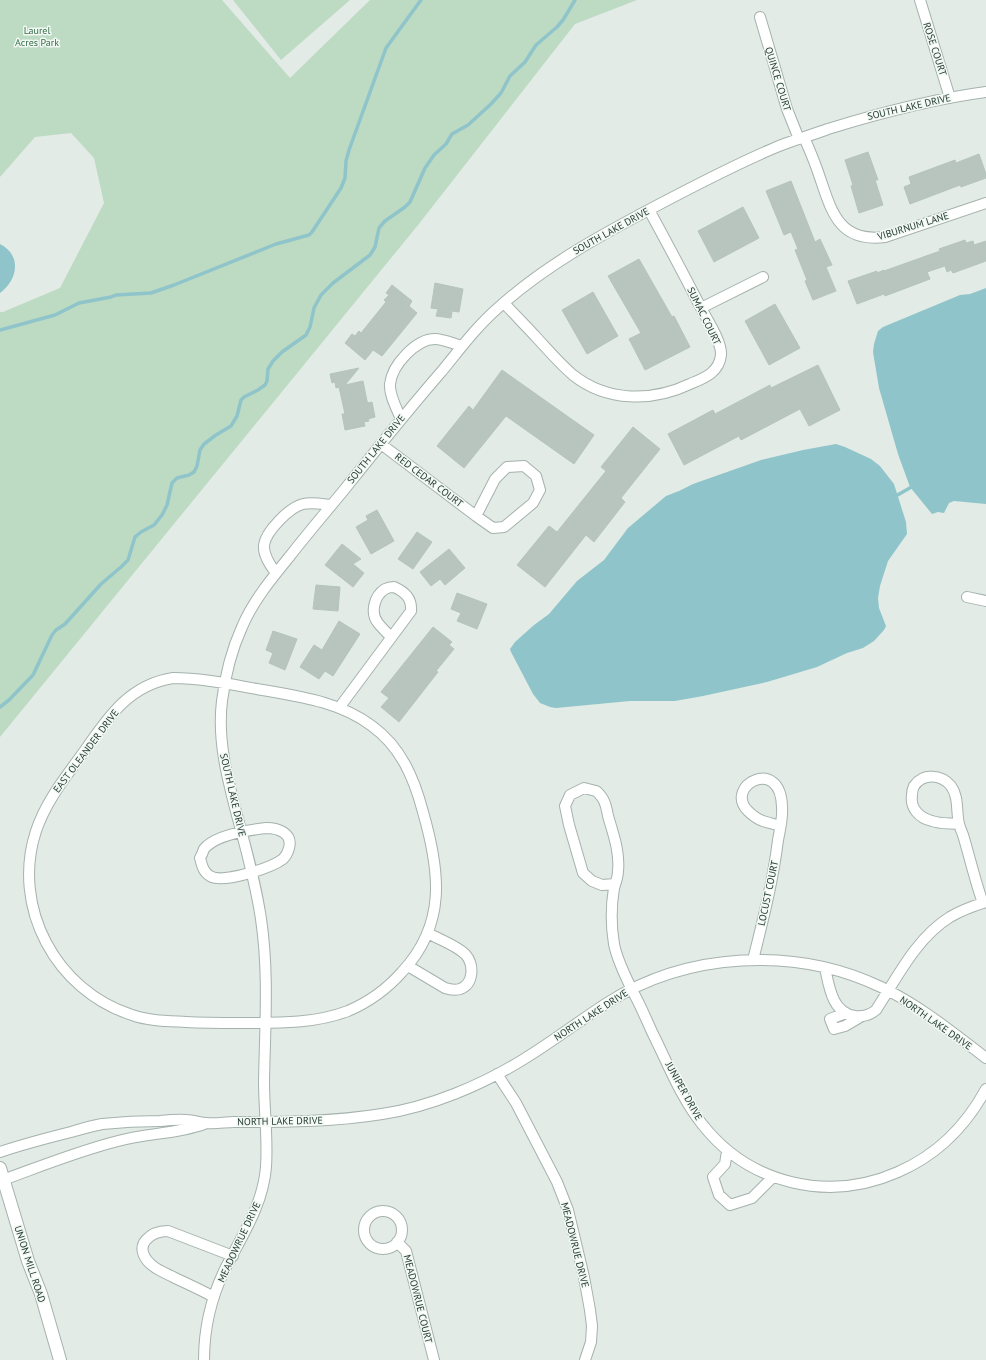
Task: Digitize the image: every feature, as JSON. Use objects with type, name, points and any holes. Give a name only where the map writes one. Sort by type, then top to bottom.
[{"type":"street","name":"ROSE COURT","points":[[920,0],[950,98]]},
{"type":"street","name":"QUINCE COURT","points":[[760,17],[787,109],[802,138]]},
{"type":"street","name":"SOUTH LAKE DRIVE","points":[[265,1122],[266,966],[264,944],[252,872],[241,832],[223,753],[221,727],[222,701],[233,649],[242,624],[255,602],[276,573],[462,346],[504,303],[540,274],[608,231],[776,147],[877,114],[950,98],[986,92]]},
{"type":"street","name":"VIBURNUM LANE","points":[[802,138],[815,163],[832,211],[844,227],[862,238],[885,237],[986,203]]},
{"type":"street","name":"SUMAC COURT","points":[[504,303],[574,375],[597,390],[609,394],[634,397],[660,394],[684,387],[714,371],[719,363],[721,354],[720,345],[648,210]]},
{"type":"street","points":[[701,308],[763,277]]},
{"type":"street","points":[[401,419],[392,396],[390,385],[392,374],[398,364],[415,346],[425,340],[436,339],[462,346]]},
{"type":"street","name":"RED CEDAR COURT","points":[[381,444],[476,516],[493,528],[504,527],[533,503],[540,490],[536,476],[524,466],[507,467],[495,479],[476,516]]},
{"type":"street","points":[[276,573],[265,553],[264,544],[275,525],[292,509],[302,504],[312,503],[331,505]]},
{"type":"street","points":[[339,708],[411,611],[412,604],[409,598],[405,593],[394,587],[385,589],[374,602],[373,612],[377,622],[391,637]]},
{"type":"street","points":[[967,597],[986,601]]},
{"type":"street","name":"EAST OLEANDER DRIVE","points":[[186,678],[226,683],[299,696],[339,708],[359,717],[385,736],[396,749],[413,779],[427,827],[436,870],[435,907],[431,925],[416,956],[393,982],[380,993],[352,1009],[312,1021],[266,1023],[167,1022],[133,1016],[101,1002],[74,981],[63,969],[46,942],[34,912],[28,880],[28,864],[31,848],[49,800],[91,741],[123,703],[134,693],[159,680],[186,678]]},
{"type":"street","points":[[825,968],[834,1000],[838,1008],[854,1016],[870,1015],[876,1010],[915,950],[936,928],[959,912],[978,903],[984,902],[973,873],[959,824],[956,797],[951,786],[943,779],[932,776],[921,779],[913,787],[911,799],[913,808],[921,816],[931,821],[959,824]]},
{"type":"street","name":"LOCUST COURT","points":[[753,960],[772,881],[780,826],[782,809],[782,796],[777,785],[766,778],[754,779],[746,786],[741,795],[744,807],[752,815],[762,821],[780,826]]},
{"type":"street","name":"JUNIPER DRIVE","points":[[615,884],[602,885],[592,881],[583,873],[565,806],[570,795],[584,788],[596,791],[603,800],[616,845],[618,870],[612,912],[614,943],[621,967],[672,1074],[690,1107],[709,1133],[727,1151],[741,1162],[772,1177],[805,1185],[841,1186],[858,1184],[893,1174],[924,1158],[950,1138],[969,1115],[986,1089]]},
{"type":"street","points":[[274,828],[283,831],[288,836],[290,844],[284,858],[252,872],[218,879],[211,877],[205,872],[200,858],[204,850],[210,844],[227,836],[259,829],[274,828]]},
{"type":"street","points":[[408,966],[451,990],[460,989],[466,985],[471,977],[472,969],[470,960],[464,953],[428,933]]},
{"type":"street","name":"NORTH LAKE DRIVE","points":[[0,1152],[36,1140],[100,1124],[187,1120],[206,1123],[331,1120],[383,1114],[433,1102],[480,1082],[524,1059],[606,1003],[648,981],[694,967],[717,963],[753,960],[788,962],[825,968],[859,978],[888,991],[924,1012],[986,1058]]},
{"type":"street","points":[[846,1013],[830,1019],[834,1029],[845,1026],[862,1016]]},
{"type":"street","name":"MEADOWRUE DRIVE","points":[[496,1074],[516,1103],[557,1182],[568,1210],[583,1271],[592,1326],[591,1342],[585,1360]]},
{"type":"street","name":"MEADOWRUE DRIVE","points":[[204,1360],[206,1330],[214,1297],[225,1269],[249,1226],[261,1194],[266,1162],[265,1122]]},
{"type":"street","name":"NORTH LAKE DRIVE","points":[[2,1181],[88,1150],[118,1141],[189,1129],[206,1123]]},
{"type":"street","points":[[727,1151],[724,1164],[713,1177],[720,1195],[730,1205],[752,1198],[772,1177]]},
{"type":"street","name":"UNION MILL ROAD","points":[[0,1168],[2,1181],[42,1300],[60,1360]]},
{"type":"street","points":[[214,1297],[152,1266],[142,1252],[142,1246],[146,1240],[156,1233],[168,1231],[233,1256]]},
{"type":"street","name":"MEADOWRUE COURT","points":[[397,1242],[406,1251],[434,1360]]},
{"type":"green space","name":"Laurel Acres Park","points":[[0,0],[222,0],[290,78],[370,0],[637,0],[575,24],[418,225],[0,737],[0,312],[60,288],[104,203],[94,158],[71,133],[35,137],[0,177]]},
{"type":"green space","points":[[233,0],[350,0],[281,60]]},
{"type":"water","points":[[0,244],[12,254],[15,268],[11,281],[0,293]]},
{"type":"water","points":[[986,288],[986,504],[954,501],[949,503],[944,513],[938,512],[932,514],[910,487],[898,454],[879,388],[873,352],[874,344],[878,331],[883,327],[960,295],[970,294]]},
{"type":"water","points":[[836,444],[871,459],[880,466],[894,484],[906,522],[907,534],[888,561],[880,586],[878,598],[879,608],[886,626],[874,641],[863,648],[847,653],[817,667],[767,682],[703,696],[675,701],[630,701],[556,708],[540,703],[533,694],[510,649],[515,642],[549,614],[577,581],[604,560],[628,528],[666,496],[693,484],[761,460]]},
{"type":"building","points":[[868,152],[878,180],[875,180],[883,205],[859,213],[851,186],[853,185],[845,160]]},
{"type":"building","points":[[979,154],[986,178],[961,187],[960,185],[910,204],[904,187],[911,184],[909,177],[955,160],[956,163]]},
{"type":"building","points":[[791,181],[815,242],[820,239],[832,265],[826,267],[836,291],[813,300],[805,281],[807,280],[795,250],[798,249],[791,232],[784,235],[766,191]]},
{"type":"building","points":[[743,207],[759,238],[714,262],[698,231]]},
{"type":"building","points":[[965,240],[966,243],[973,241],[974,245],[986,241],[986,261],[953,273],[951,270],[947,272],[945,266],[927,272],[930,279],[885,296],[884,294],[857,304],[848,281],[877,271],[877,273],[884,271],[940,251],[939,249]]},
{"type":"building","points":[[639,259],[672,317],[674,316],[690,347],[645,370],[629,339],[641,333],[608,276]]},
{"type":"building","points":[[435,283],[463,289],[459,312],[452,311],[451,318],[436,316],[438,309],[431,308]]},
{"type":"building","points":[[392,285],[412,301],[409,306],[417,313],[382,356],[373,350],[365,360],[345,343],[352,334],[355,336],[359,331],[361,333],[386,302],[384,300],[389,295],[386,293]]},
{"type":"building","points":[[593,292],[618,336],[587,354],[562,310]]},
{"type":"building","points":[[775,304],[800,348],[769,365],[745,321]]},
{"type":"building","points":[[818,365],[840,410],[809,426],[800,409],[741,440],[739,436],[684,465],[668,434],[713,410],[715,414],[770,385],[771,388]]},
{"type":"building","points":[[359,368],[345,385],[363,381],[367,401],[368,403],[372,402],[375,417],[364,422],[365,426],[345,430],[342,414],[345,414],[339,387],[336,388],[335,382],[332,383],[330,374]]},
{"type":"building","points":[[502,370],[594,435],[574,464],[506,416],[464,468],[437,446],[469,406],[473,410]]},
{"type":"building","points":[[633,427],[660,449],[621,498],[625,502],[594,542],[586,535],[545,587],[517,565],[549,526],[557,532],[606,471],[601,467]]},
{"type":"building","points":[[377,510],[394,541],[371,554],[356,527],[368,520],[366,516]]},
{"type":"building","points":[[417,532],[432,542],[413,569],[398,559]]},
{"type":"building","points":[[342,544],[361,559],[353,564],[364,573],[353,587],[325,565]]},
{"type":"building","points":[[449,549],[465,568],[445,585],[440,579],[431,586],[420,572]]},
{"type":"building","points":[[316,585],[340,587],[338,611],[313,609]]},
{"type":"building","points":[[457,593],[487,604],[477,629],[457,621],[461,613],[451,609]]},
{"type":"building","points":[[339,621],[360,634],[333,676],[325,671],[319,679],[300,667],[314,645],[322,650]]},
{"type":"building","points":[[433,627],[452,642],[449,645],[454,649],[399,722],[381,707],[389,698],[381,692]]},
{"type":"building","points":[[273,631],[297,639],[285,670],[269,663],[273,653],[266,650]]},
{"type":"waterway","points":[[0,330],[55,315],[79,303],[116,295],[151,293],[276,244],[309,235],[341,188],[345,178],[346,161],[349,150],[386,48],[421,0]]},
{"type":"waterway","points":[[0,707],[9,700],[33,675],[52,635],[56,630],[65,624],[101,584],[128,560],[135,537],[154,525],[162,515],[167,505],[172,483],[177,478],[194,472],[197,466],[200,450],[204,444],[231,426],[237,416],[241,400],[265,385],[267,381],[268,369],[273,361],[282,352],[306,335],[310,327],[314,308],[321,295],[333,283],[370,255],[375,247],[379,228],[385,221],[410,202],[425,168],[434,155],[446,144],[452,134],[468,125],[491,104],[501,93],[510,76],[525,62],[536,45],[563,20],[575,0]]},
{"type":"waterway","points":[[894,497],[915,485]]}]
